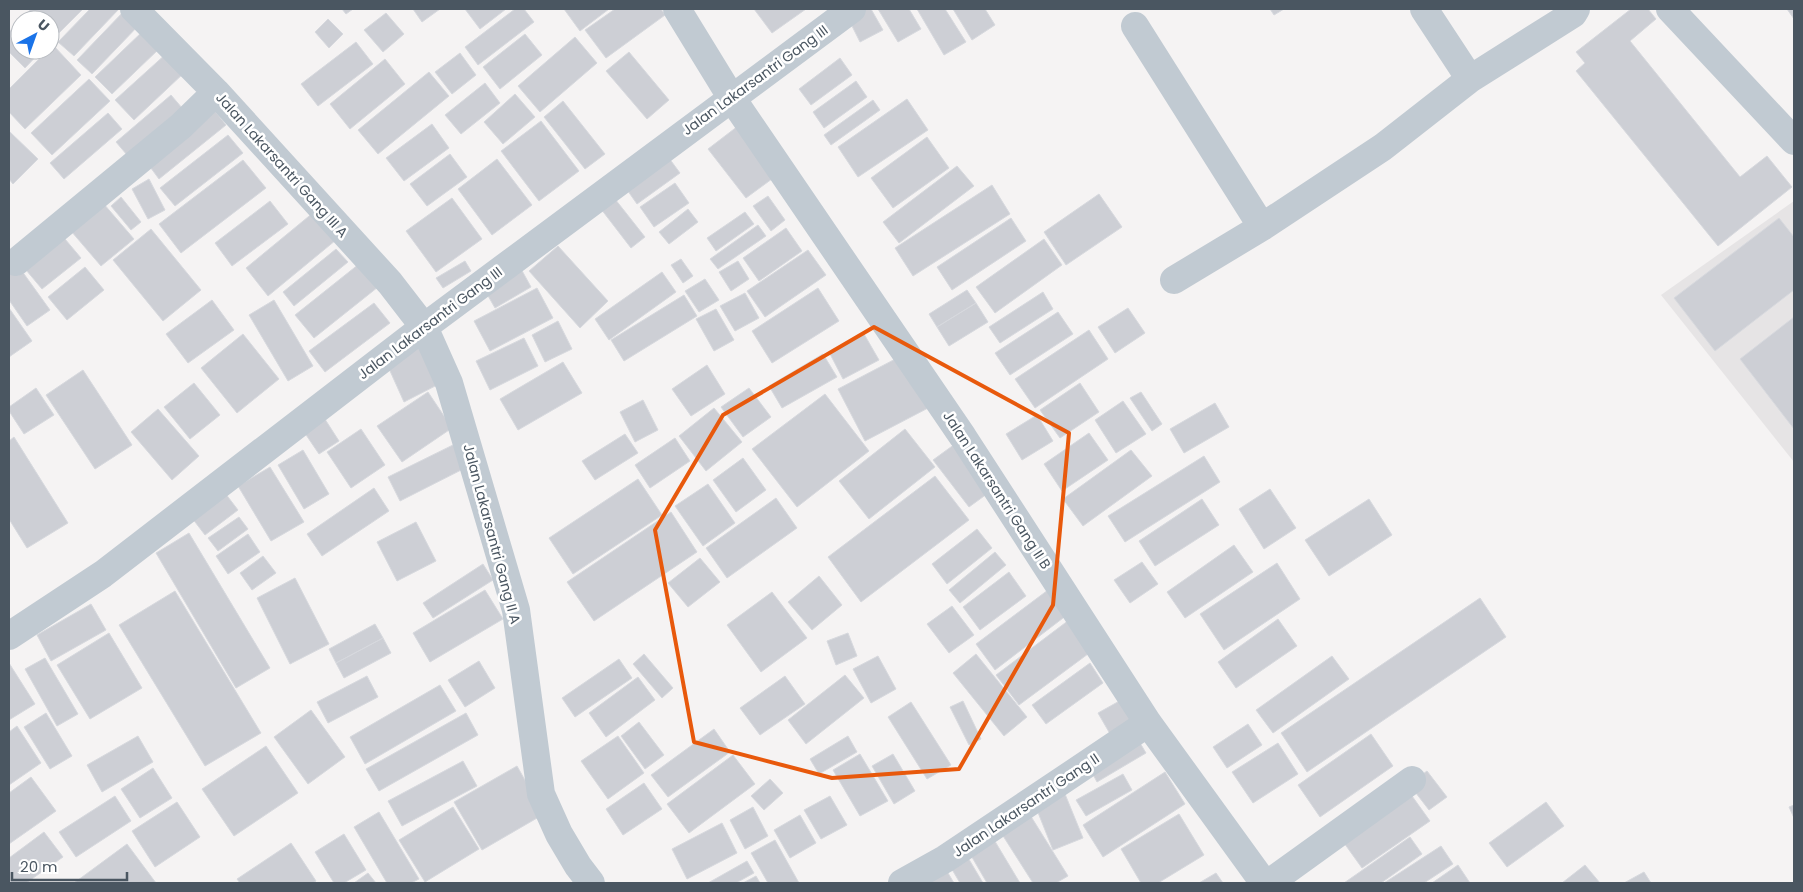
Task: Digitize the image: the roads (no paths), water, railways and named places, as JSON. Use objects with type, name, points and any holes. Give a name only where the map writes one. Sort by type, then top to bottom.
[{"type":"street","name":"Jalan Lakarsantri Gang III A","points":[[134,9],[216,92],[390,283],[424,327]]},
{"type":"street","name":"Jalan Lakarsantri Gang II B","points":[[677,9],[731,96],[963,437],[1148,723],[1264,883]]},
{"type":"street","name":"Jalan Lakarsantri Gang III","points":[[9,636],[103,574],[424,327],[731,96],[852,9]]},
{"type":"street","points":[[1424,9],[1470,79]]},
{"type":"street","points":[[1174,280],[1262,227],[1383,147],[1470,79],[1573,14],[1576,9]]},
{"type":"street","points":[[1670,9],[1794,141]]},
{"type":"street","points":[[1135,26],[1262,227]]},
{"type":"street","points":[[16,262],[181,126],[216,92]]},
{"type":"street","name":"Jalan Lakarsantri Gang II A","points":[[424,327],[450,383],[516,610],[541,794],[559,834],[578,866],[591,883]]},
{"type":"street","name":"Jalan Lakarsantri Gang II","points":[[902,883],[945,859],[1148,723]]},
{"type":"street","points":[[1269,883],[1412,780]]}]
